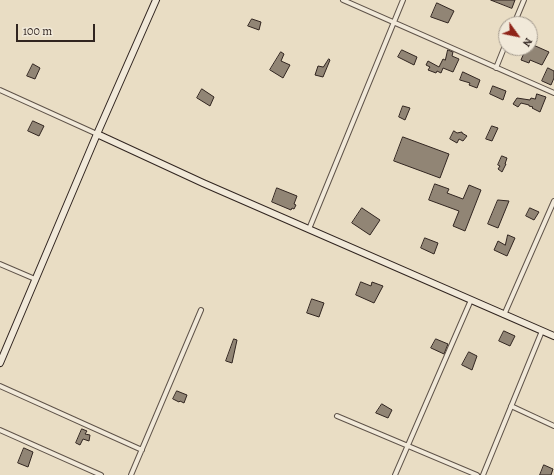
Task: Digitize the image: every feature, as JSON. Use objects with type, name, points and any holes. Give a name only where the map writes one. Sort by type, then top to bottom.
[{"type":"street","points":[[0,363],[97,134],[156,0]]},
{"type":"street","points":[[343,0],[554,93]]},
{"type":"street","points":[[310,229],[403,0]]},
{"type":"street","points":[[517,16],[524,0]]},
{"type":"street","points":[[496,68],[501,56]]},
{"type":"street","points":[[0,90],[203,182],[554,336]]},
{"type":"street","points":[[504,315],[554,201]]},
{"type":"street","points":[[0,264],[35,279]]},
{"type":"street","points":[[395,475],[472,300]]},
{"type":"street","points":[[131,475],[201,310]]},
{"type":"street","points":[[483,475],[542,331]]},
{"type":"street","points":[[0,386],[142,450]]},
{"type":"street","points":[[511,406],[554,426]]},
{"type":"street","points":[[337,416],[477,475]]},
{"type":"street","points":[[0,430],[101,475]]},
{"type":"building","points":[[491,0],[515,0],[512,8]]},
{"type":"building","points":[[437,3],[454,11],[448,23],[431,17]]},
{"type":"building","points":[[252,19],[261,22],[259,30],[248,26]]},
{"type":"building","points":[[538,47],[549,52],[542,65],[530,60],[529,63],[521,60],[523,56],[538,56]]},
{"type":"building","points":[[402,50],[417,57],[414,65],[398,57]]},
{"type":"building","points":[[448,50],[453,52],[452,56],[459,59],[453,72],[443,68],[441,73],[428,70],[430,67],[426,65],[428,61],[439,67],[443,59],[445,60]]},
{"type":"building","points":[[281,52],[284,54],[281,61],[290,65],[283,78],[270,70]]},
{"type":"building","points":[[329,59],[330,60],[323,77],[315,75],[318,66],[323,67]]},
{"type":"building","points":[[33,64],[40,68],[35,79],[27,76]]},
{"type":"building","points":[[548,68],[554,71],[554,78],[551,85],[542,81]]},
{"type":"building","points":[[463,72],[480,80],[477,88],[469,85],[470,83],[460,80]]},
{"type":"building","points":[[493,86],[506,91],[503,100],[490,94]]},
{"type":"building","points":[[202,89],[214,97],[210,106],[197,98]]},
{"type":"building","points":[[537,94],[546,97],[540,112],[529,105],[521,103],[518,107],[513,104],[517,98],[530,100],[531,98],[535,99]]},
{"type":"building","points":[[403,106],[410,108],[405,120],[399,117]]},
{"type":"building","points":[[33,121],[44,126],[39,136],[28,131]]},
{"type":"building","points":[[492,126],[498,128],[492,141],[486,139]]},
{"type":"building","points":[[454,131],[457,133],[462,132],[467,136],[463,141],[459,139],[457,143],[450,139]]},
{"type":"building","points":[[403,137],[449,154],[440,178],[394,161]]},
{"type":"building","points":[[502,156],[507,158],[502,172],[498,169],[500,166],[498,165]]},
{"type":"building","points":[[435,184],[449,189],[447,193],[463,199],[469,185],[481,190],[465,231],[453,226],[459,211],[429,200]]},
{"type":"building","points":[[277,188],[297,196],[294,209],[292,208],[291,210],[272,202]]},
{"type":"building","points":[[498,200],[509,201],[498,228],[488,224]]},
{"type":"building","points":[[362,208],[380,220],[370,235],[352,223]]},
{"type":"building","points":[[530,208],[539,212],[534,220],[526,216]]},
{"type":"building","points":[[508,235],[515,238],[507,256],[494,250],[498,241],[505,245]]},
{"type":"building","points":[[425,238],[438,243],[434,254],[421,248]]},
{"type":"building","points":[[361,282],[371,286],[372,282],[383,286],[374,303],[356,295]]},
{"type":"building","points":[[312,299],[324,303],[319,317],[307,313]]},
{"type":"building","points":[[504,331],[515,336],[510,346],[499,341]]},
{"type":"building","points":[[234,339],[237,340],[232,363],[226,361]]},
{"type":"building","points":[[436,339],[448,344],[444,354],[431,348]]},
{"type":"building","points":[[469,352],[477,356],[472,370],[462,365]]},
{"type":"building","points":[[177,391],[187,395],[184,403],[173,399]]},
{"type":"building","points":[[382,404],[392,410],[388,418],[376,413]]},
{"type":"building","points":[[82,429],[87,431],[85,434],[90,435],[89,441],[83,439],[80,445],[76,443]]},
{"type":"building","points":[[24,448],[33,452],[28,467],[18,463]]},
{"type":"building","points":[[544,465],[553,469],[551,475],[540,475]]}]
